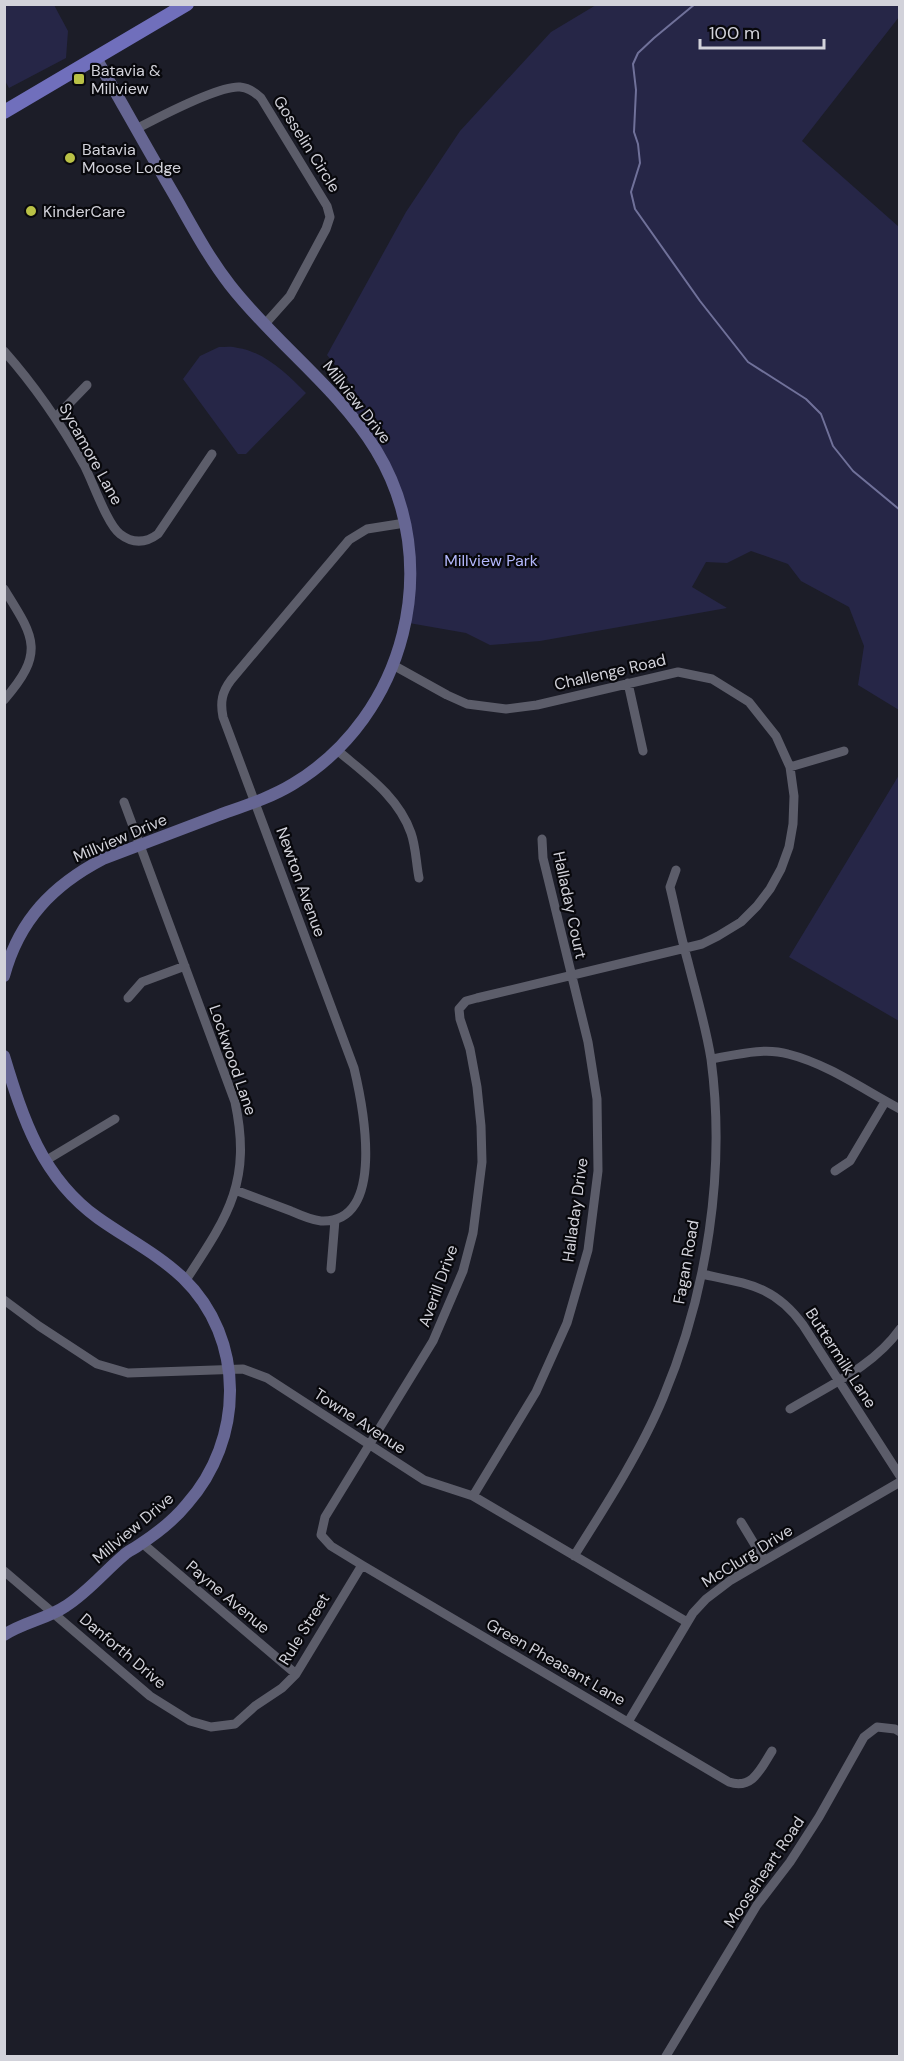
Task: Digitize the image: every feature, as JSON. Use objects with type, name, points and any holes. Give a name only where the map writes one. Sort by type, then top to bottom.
[{"type":"main road","points":[[4,112],[187,4]]},
{"type":"street","name":"Millview Drive","points":[[4,976],[17,941],[31,918],[48,897],[79,872],[103,859],[254,802],[292,784],[318,767],[337,750],[369,712],[380,694],[402,642],[410,596],[410,552],[405,523],[386,469],[366,436],[318,376],[247,305],[218,268],[96,58]]},
{"type":"street","name":"Gosselin Circle","points":[[136,129],[177,108],[231,87],[247,88],[261,98],[327,206],[330,217],[326,229],[290,296],[265,324]]},
{"type":"street","name":"Sycamore Lane","points":[[4,351],[56,417],[84,465],[113,527],[121,535],[131,540],[140,542],[158,534],[212,454]]},
{"type":"street","points":[[56,417],[87,385]]},
{"type":"street","name":"Newton Avenue","points":[[334,1220],[352,1210],[362,1188],[366,1151],[360,1094],[350,1058],[254,802],[221,706],[225,687],[349,540],[367,529],[405,523]]},
{"type":"street","points":[[4,589],[25,622],[32,639],[30,658],[24,674],[4,700]]},
{"type":"street","name":"Challenge Road","points":[[393,666],[467,704],[506,709],[529,706],[678,672],[712,679],[749,702],[776,736],[790,767],[795,796],[794,824],[789,847],[782,869],[771,889],[741,922],[718,936],[684,949],[466,1001],[459,1009],[460,1019]]},
{"type":"street","points":[[628,683],[643,751]]},
{"type":"street","points":[[337,750],[385,791],[398,806],[411,835],[419,878]]},
{"type":"street","points":[[790,767],[844,751]]},
{"type":"street","name":"Lockwood Lane","points":[[124,802],[235,1102],[241,1145],[240,1167],[235,1190],[219,1230],[186,1280]]},
{"type":"street","name":"Halladay Court","points":[[542,839],[543,858],[571,976]]},
{"type":"street","name":"Fagan Road","points":[[574,1556],[624,1474],[663,1399],[687,1335],[702,1274],[713,1194],[716,1131],[711,1059],[670,887],[676,870]]},
{"type":"street","points":[[128,998],[142,982],[184,966]]},
{"type":"street","name":"Halladay Drive","points":[[473,1496],[536,1392],[567,1323],[588,1250],[598,1171],[597,1099],[588,1042],[571,976]]},
{"type":"street","name":"Averill Drive","points":[[321,1535],[325,1517],[434,1341],[463,1271],[473,1233],[480,1184],[481,1126],[470,1049],[460,1019]]},
{"type":"street","points":[[711,1059],[750,1052],[787,1053],[826,1068],[900,1109]]},
{"type":"street","name":"Millview Drive","points":[[4,1056],[30,1128],[45,1161],[68,1193],[83,1207],[168,1264],[186,1280],[209,1311],[217,1328],[229,1369],[227,1430],[216,1461],[206,1480],[186,1506],[122,1557],[81,1596],[54,1613],[4,1635]]},
{"type":"street","points":[[835,1171],[850,1161],[885,1102]]},
{"type":"street","points":[[45,1161],[115,1119]]},
{"type":"street","points":[[235,1190],[320,1221],[334,1220],[332,1269]]},
{"type":"street","name":"Buttermilk Lane","points":[[702,1274],[764,1289],[785,1303],[803,1325],[900,1476]]},
{"type":"street","name":"Towne Avenue","points":[[4,1300],[97,1364],[112,1370],[128,1373],[243,1369],[267,1378],[424,1480],[473,1496],[687,1622]]},
{"type":"street","points":[[790,1409],[875,1357],[900,1329]]},
{"type":"street","name":"McClurg Drive","points":[[628,1722],[687,1622],[706,1599],[731,1580],[764,1560],[900,1482]]},
{"type":"street","points":[[741,1522],[764,1560]]},
{"type":"street","name":"Green Pheasant Lane","points":[[321,1535],[331,1546],[362,1565],[729,1782],[743,1784],[752,1780],[772,1751]]},
{"type":"street","name":"Payne Avenue","points":[[142,1543],[296,1674]]},
{"type":"street","name":"Rule Street","points":[[235,1724],[255,1706],[282,1688],[296,1674],[362,1565]]},
{"type":"street","name":"Danforth Drive","points":[[4,1571],[150,1695],[190,1721],[212,1727],[235,1724]]},
{"type":"street","name":"Mooseheart Road","points":[[666,2056],[757,1905],[786,1869],[819,1817],[864,1737],[877,1727],[895,1729],[900,1732]]},
{"type":"green space","points":[[4,5],[54,5],[68,31],[66,58],[9,88],[4,79]]},
{"type":"green space","name":"Millview Park","points":[[596,5],[897,5],[899,8],[899,17],[802,141],[899,227],[899,710],[858,685],[864,646],[849,607],[801,581],[788,564],[751,551],[727,563],[706,562],[692,587],[727,608],[540,641],[490,645],[466,633],[409,623],[413,557],[411,531],[405,503],[383,460],[348,405],[355,389],[327,355],[406,212],[460,131],[551,32]]},
{"type":"green space","points":[[219,347],[248,350],[267,359],[306,393],[246,454],[238,454],[183,379],[200,356]]},
{"type":"green space","points":[[899,775],[899,1021],[789,957]]},
{"type":"waterway","points":[[695,4],[638,53],[633,64],[636,90],[634,132],[640,163],[631,192],[635,209],[700,301],[748,362],[806,399],[821,414],[833,446],[853,471],[900,510]]},
{"type":"place","name":"Batavia & Millview","points":[[79,79]]},
{"type":"place","name":"Batavia Moose Lodge","points":[[70,158]]},
{"type":"place","name":"KinderCare","points":[[31,211]]}]
